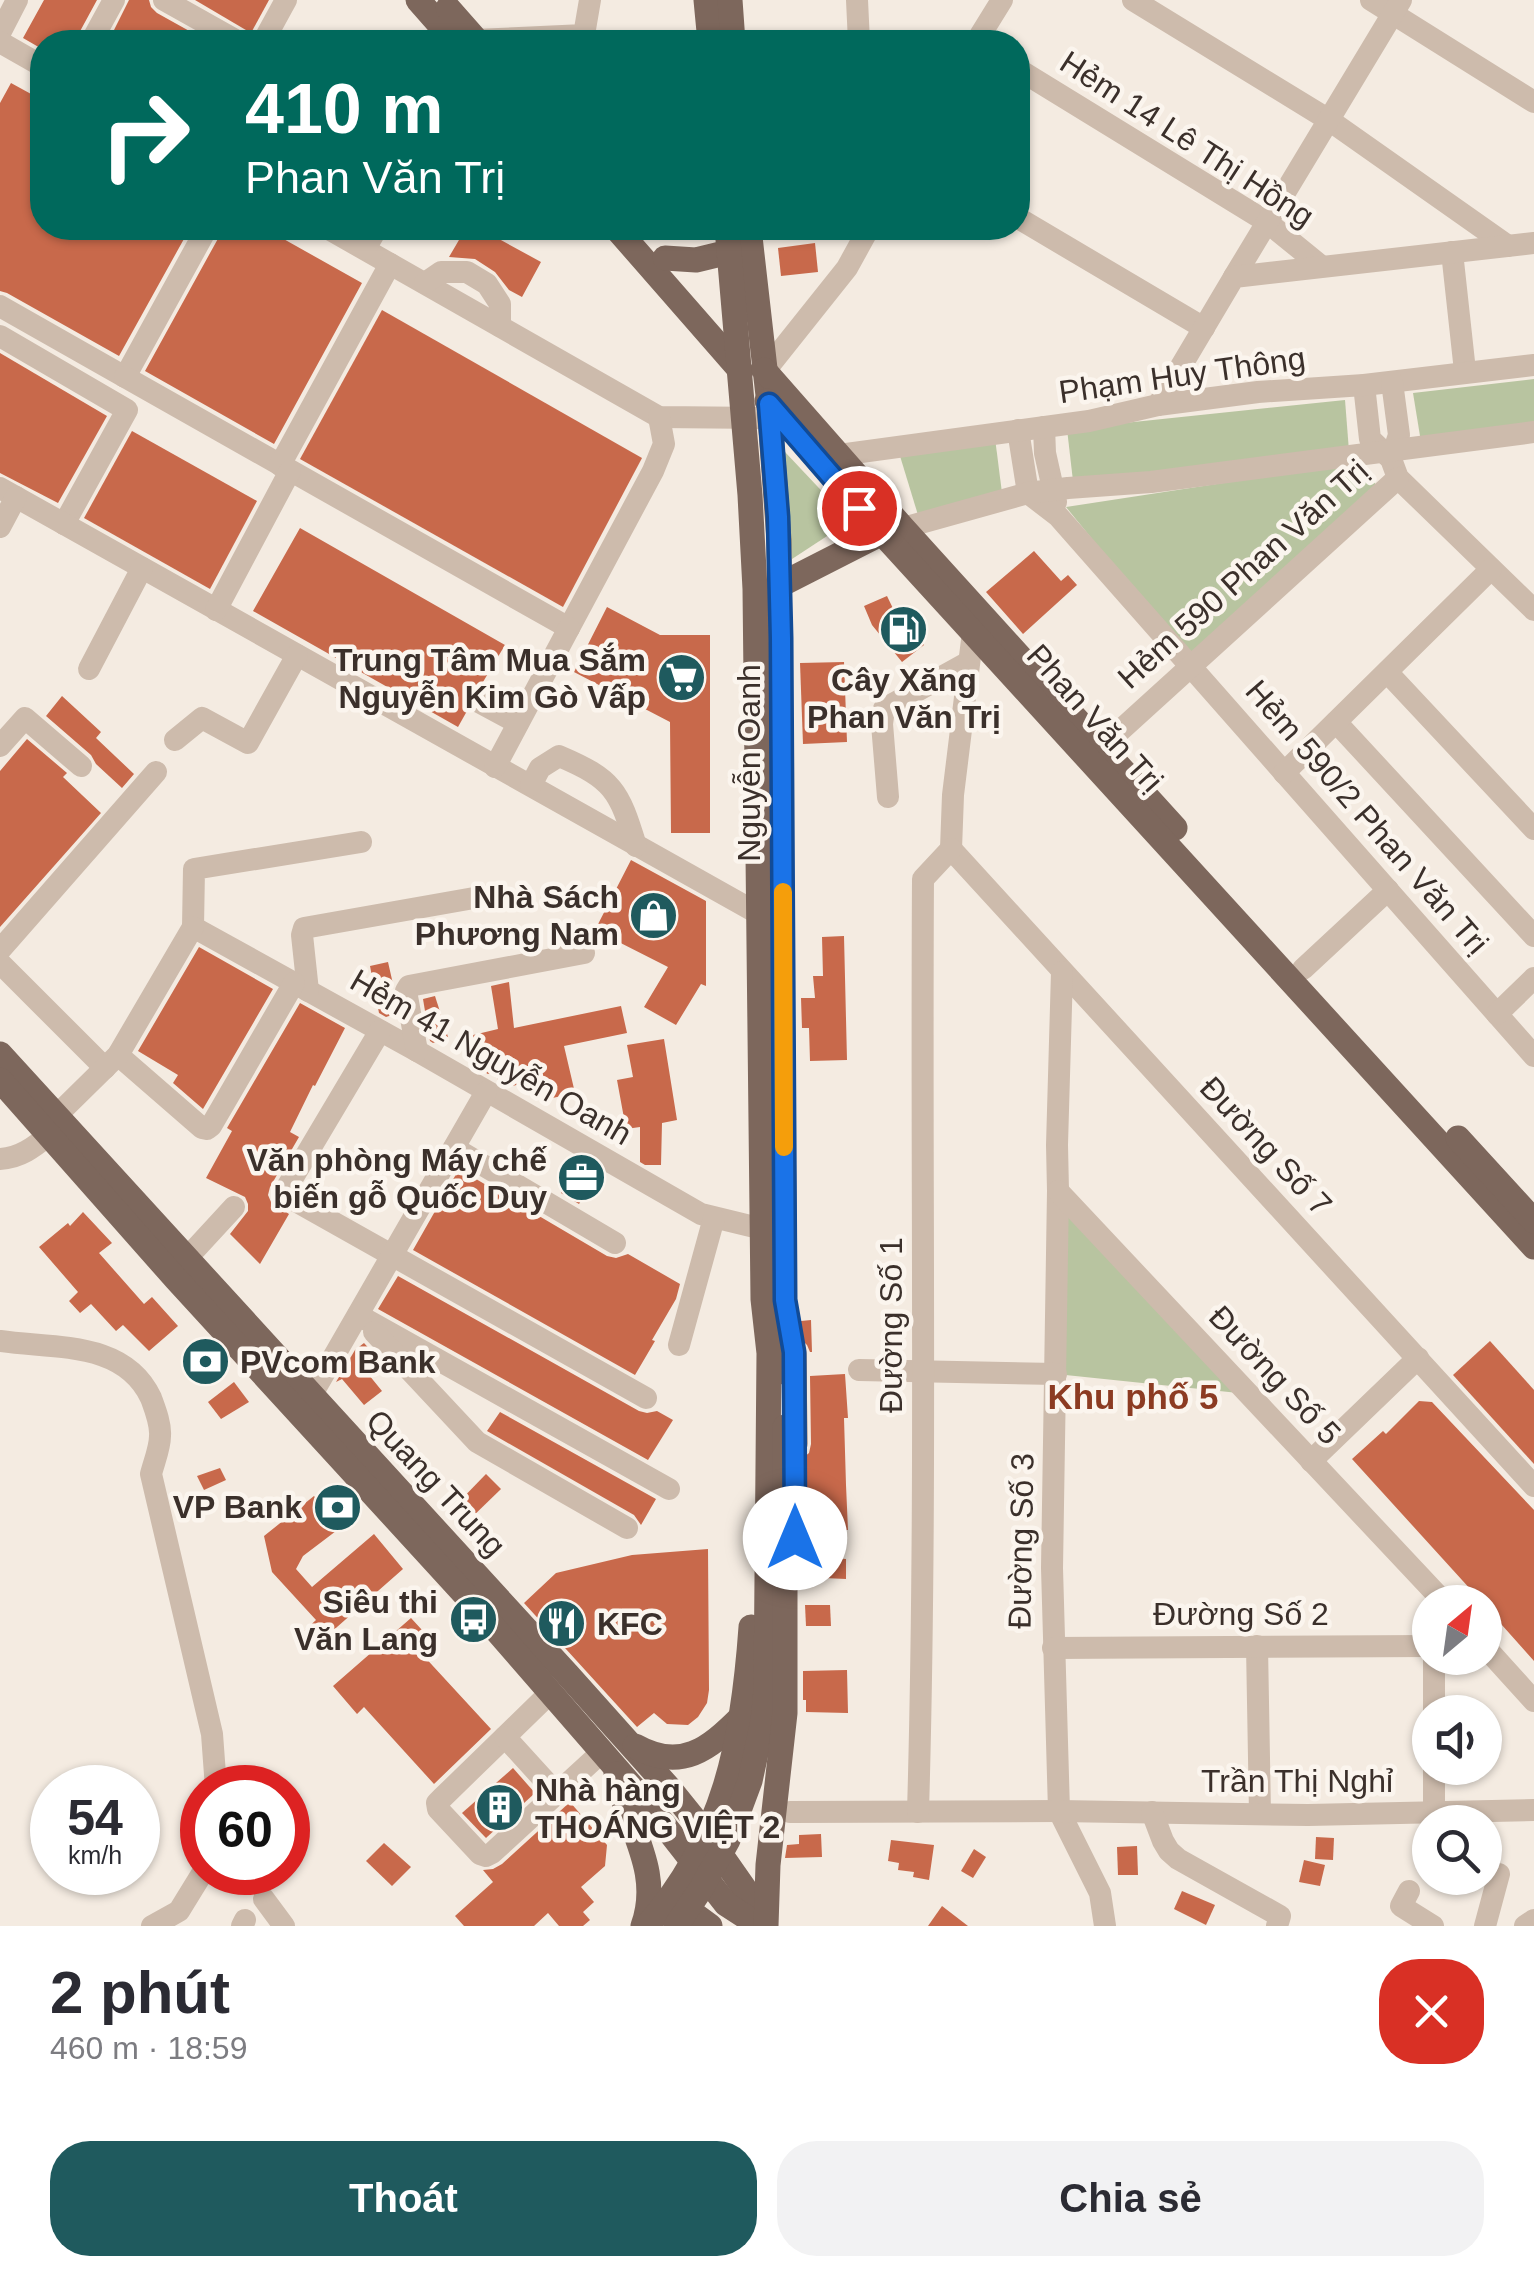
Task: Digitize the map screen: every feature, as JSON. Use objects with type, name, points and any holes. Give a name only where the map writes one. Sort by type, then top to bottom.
[{"type":"main road","points":[[418,0],[454,30]]},
{"type":"main road","points":[[441,0],[461,30]]},
{"type":"main road","points":[[706,0],[709,30]]},
{"type":"main road","points":[[730,0],[732,30]]},
{"type":"main road","name":"Phan Văn Trị","points":[[627,240],[839,455],[972,632],[1095,753],[1303,970],[1534,1220]]},
{"type":"main road","points":[[649,240],[736,340]]},
{"type":"main road","points":[[665,258],[696,260],[728,240]]},
{"type":"main road","name":"Nguyễn Oanh","points":[[728,240],[736,340],[769,411],[776,494],[780,585],[774,1299],[777,1353]]},
{"type":"main road","name":"Nguyễn Oanh","points":[[749,240],[752,370],[744,418],[755,589],[763,1229],[774,1299],[794,1352],[796,1760],[782,1882],[765,1926]]},
{"type":"main road","name":"Phan Văn Trị","points":[[769,411],[893,531],[1534,1247]]},
{"type":"main road","points":[[780,585],[893,531]]},
{"type":"main road","name":"Quang Trung","points":[[0,1054],[53,1126]]},
{"type":"main road","name":"Quang Trung","points":[[0,1080],[53,1126],[311,1396],[560,1684],[694,1860],[765,1926]]},
{"type":"main road","name":"Quang Trung","points":[[185,1267],[431,1557],[560,1684]]},
{"type":"main road","name":"Nguyễn Oanh","points":[[656,1923],[707,1835],[736,1754],[750,1646],[753,1583],[754,1327],[774,1299]]},
{"type":"main road","points":[[656,1923],[701,1888],[728,1840],[750,1781],[766,1690],[777,1353]]},
{"type":"main road","points":[[765,1926],[768,1865],[786,1714],[777,1353]]},
{"type":"main road","points":[[656,1923],[649,1872],[619,1788],[615,1752],[644,1750],[661,1756],[689,1756],[741,1716]]},
{"type":"main road","name":"Quang Trung","points":[[615,1752],[707,1835],[735,1896]]},
{"type":"main road","points":[[736,1754],[796,1760]]},
{"type":"main road","points":[[720,1804],[790,1812]]},
{"type":"main road","points":[[656,1923],[670,1909],[685,1910],[710,1926],[735,1896]]},
{"type":"street","points":[[0,32],[18,0]]},
{"type":"street","points":[[98,30],[114,0]]},
{"type":"street","points":[[164,0],[218,30]]},
{"type":"street","points":[[270,30],[286,0]]},
{"type":"street","points":[[585,30],[590,0]]},
{"type":"street","points":[[983,30],[1002,0]]},
{"type":"street","points":[[1133,0],[1328,120],[1508,246]]},
{"type":"street","points":[[1371,0],[1396,7],[1534,102]]},
{"type":"street","points":[[1158,405],[1396,7]]},
{"type":"street","points":[[0,42],[30,59]]},
{"type":"street","name":"Hẻm 14 Lê Thị Hồng","points":[[1030,76],[1267,222],[1320,266]]},
{"type":"street","points":[[1030,225],[1204,328]]},
{"type":"street","points":[[125,377],[200,240]]},
{"type":"street","points":[[348,240],[660,417],[744,418],[769,411]]},
{"type":"street","points":[[365,250],[371,240]]},
{"type":"street","points":[[752,370],[846,268],[863,240]]},
{"type":"street","points":[[1234,277],[1534,244]]},
{"type":"street","points":[[1452,252],[1465,371]]},
{"type":"street","points":[[216,610],[390,264]]},
{"type":"street","points":[[0,306],[569,628]]},
{"type":"street","points":[[0,336],[127,410],[64,524]]},
{"type":"street","name":"Phạm Huy Thông","points":[[839,455],[1089,421],[1158,405],[1258,392],[1364,385],[1534,365]]},
{"type":"street","points":[[1392,382],[1399,436],[1392,460]]},
{"type":"street","points":[[1364,385],[1370,440],[1534,610]]},
{"type":"street","points":[[495,766],[653,471],[664,444],[660,417]]},
{"type":"street","points":[[1044,427],[1058,516]]},
{"type":"street","points":[[1018,430],[1028,493]]},
{"type":"street","points":[[893,531],[1028,493],[1392,460],[1534,432]]},
{"type":"street","name":"Hẻm 590 Phan Văn Trị","points":[[1095,753],[1191,666],[1392,460]]},
{"type":"street","points":[[0,527],[8,493],[759,914]]},
{"type":"street","name":"Hẻm 590/2 Phan Văn Trị","points":[[1028,493],[1058,516],[1533,1053]]},
{"type":"street","points":[[89,668],[142,568]]},
{"type":"street","points":[[1284,773],[1491,569]]},
{"type":"street","points":[[951,850],[953,795],[972,632]]},
{"type":"street","points":[[175,740],[202,718],[248,743],[297,655]]},
{"type":"street","points":[[888,797],[884,709],[969,662]]},
{"type":"street","points":[[1387,672],[1534,829]]},
{"type":"street","points":[[479,702],[518,724]]},
{"type":"street","points":[[0,746],[26,718],[81,766]]},
{"type":"street","points":[[1336,722],[1534,936]]},
{"type":"street","points":[[532,785],[540,768],[558,756],[587,768],[612,786],[636,846]]},
{"type":"street","points":[[0,950],[156,772]]},
{"type":"street","points":[[0,1159],[30,1150],[112,1062],[193,927],[194,869],[361,842]]},
{"type":"street","name":"Đường Số 7","points":[[951,850],[1534,1486]]},
{"type":"street","name":"Đường Số 1","points":[[918,1812],[924,1571],[923,879],[951,850]]},
{"type":"street","points":[[1303,970],[1388,890]]},
{"type":"street","points":[[0,964],[112,1062],[202,1128],[211,1126],[301,987],[304,928],[492,895]]},
{"type":"street","name":"Hẻm 41 Nguyễn Oanh","points":[[193,927],[701,1214],[763,1229]]},
{"type":"street","points":[[417,1051],[406,991],[409,986],[584,953]]},
{"type":"street","name":"Đường Số 3","points":[[1059,1811],[1053,1648],[1062,972]]},
{"type":"street","points":[[1497,1014],[1534,978]]},
{"type":"street","points":[[380,1031],[283,1194],[646,1398]]},
{"type":"street","points":[[311,1396],[486,1092]]},
{"type":"street","points":[[454,1148],[616,1242]]},
{"type":"street","name":"Đường Số 5","points":[[1058,1191],[1428,1585]]},
{"type":"street","points":[[185,1267],[234,1206]]},
{"type":"street","points":[[679,1345],[714,1218]]},
{"type":"street","points":[[358,1315],[670,1489]]},
{"type":"street","points":[[358,1315],[477,1442],[627,1528]]},
{"type":"street","points":[[0,1341],[105,1354],[143,1381],[155,1408],[160,1436],[151,1474],[212,1734],[214,1765]]},
{"type":"street","points":[[1311,1461],[1418,1358]]},
{"type":"street","points":[[859,1370],[1056,1374]]},
{"type":"street","points":[[446,1410],[466,1375]]},
{"type":"street","points":[[1256,1646],[1260,1814]]},
{"type":"street","name":"Đường Số 2","points":[[1053,1648],[1412,1646]]},
{"type":"street","points":[[1502,1666],[1534,1702]]},
{"type":"street","points":[[560,1684],[437,1803],[438,1808],[486,1856],[557,1794],[615,1752]]},
{"type":"street","points":[[506,1737],[557,1794]]},
{"type":"street","name":"Trần Thị Nghỉ","points":[[1502,1811],[1534,1810]]},
{"type":"street","points":[[1059,1811],[1100,1893],[1098,1922]]},
{"type":"street","points":[[790,1812],[918,1812]]},
{"type":"street","name":"Trần Thị Nghỉ","points":[[918,1812],[1412,1813]]},
{"type":"street","points":[[1152,1812],[1169,1851],[1280,1916],[1276,1926]]},
{"type":"street","points":[[1410,1891],[1401,1906],[1432,1926]]},
{"type":"street","points":[[152,1926],[180,1911],[189,1895]]},
{"type":"street","points":[[1485,1926],[1493,1895]]},
{"type":"street","points":[[264,1899],[284,1926]]},
{"type":"street","points":[[1525,1926],[1534,1920]]},
{"type":"green space","points":[[1534,379],[1534,427],[1421,442],[1413,393]]},
{"type":"green space","points":[[1345,400],[1349,451],[1073,481],[1067,429]]},
{"type":"green space","points":[[995,438],[1002,493],[918,515],[900,456]]},
{"type":"green space","points":[[785,452],[850,521],[792,559]]},
{"type":"green space","points":[[1361,462],[1376,485],[1189,658],[1066,507]]},
{"type":"green space","points":[[1058,1191],[1248,1394],[1056,1374]]},
{"type":"building","points":[[44,0],[97,0],[81,30],[30,30],[30,42],[23,38]]},
{"type":"building","points":[[129,0],[149,0],[157,13],[187,30],[114,30]]},
{"type":"building","points":[[195,0],[269,0],[253,30],[246,30]]},
{"type":"building","points":[[11,83],[30,93],[30,240],[183,240],[119,356],[0,291],[0,103]]},
{"type":"building","points":[[217,240],[285,240],[362,283],[274,444],[145,371]]},
{"type":"building","points":[[459,240],[501,240],[541,262],[522,297],[475,259],[449,257]]},
{"type":"building","points":[[815,243],[818,272],[781,276],[778,248]]},
{"type":"building","points":[[382,310],[642,458],[563,607],[300,459]]},
{"type":"building","points":[[0,353],[107,416],[58,503],[0,473]]},
{"type":"building","points":[[132,431],[257,501],[210,589],[84,518]]},
{"type":"building","points":[[300,528],[505,645],[480,687],[466,694],[467,711],[458,727],[253,611]]},
{"type":"building","points":[[1034,551],[1061,581],[1068,575],[1077,585],[1023,634],[986,592]]},
{"type":"building","points":[[887,596],[901,625],[905,622],[924,645],[902,662],[872,625],[864,606]]},
{"type":"building","points":[[607,607],[660,635],[710,635],[710,833],[671,833],[670,722],[574,672]]},
{"type":"building","points":[[844,662],[847,742],[803,744],[800,663]]},
{"type":"building","points":[[62,696],[101,732],[96,738],[134,774],[122,788],[46,716]]},
{"type":"building","points":[[27,739],[67,773],[63,777],[101,813],[0,927],[0,771]]},
{"type":"building","name":"Nhà Sách Phương Nam","points":[[631,860],[706,901],[706,986],[701,984],[676,1025],[644,1007],[668,967],[595,930]]},
{"type":"building","points":[[844,936],[847,1060],[810,1061],[809,1028],[802,1028],[801,998],[815,998],[813,976],[823,976],[822,937]]},
{"type":"building","points":[[199,947],[273,989],[203,1109],[173,1083],[178,1075],[138,1051]]},
{"type":"building","points":[[388,962],[395,1014],[386,1017],[379,1013],[370,966]]},
{"type":"building","points":[[509,982],[514,1028],[621,1006],[627,1033],[564,1046],[575,1093],[548,1099],[543,1079],[512,1086],[511,1082],[504,1084],[498,1080],[496,1072],[488,1074],[476,1067],[469,1036],[498,1029],[491,986]]},
{"type":"building","points":[[435,996],[448,1037],[433,1043],[423,999]]},
{"type":"building","points":[[300,1003],[345,1028],[290,1132],[299,1137],[270,1187],[271,1202],[289,1214],[260,1264],[230,1234],[248,1211],[245,1197],[206,1178],[232,1131],[227,1128]]},
{"type":"building","points":[[664,1039],[677,1120],[662,1123],[661,1165],[645,1165],[640,1162],[640,1127],[626,1129],[617,1080],[633,1077],[627,1045]]},
{"type":"building","name":"Văn phòng Máy chế biến gỗ Quốc Duy","points":[[577,1160],[598,1172],[579,1204],[561,1193]]},
{"type":"building","points":[[459,1169],[607,1256],[628,1254],[680,1284],[676,1299],[635,1375],[413,1250]]},
{"type":"building","points":[[83,1212],[112,1243],[99,1253],[144,1304],[152,1297],[178,1326],[149,1351],[123,1325],[116,1331],[91,1304],[80,1313],[69,1301],[78,1292],[39,1247]]},
{"type":"building","points":[[398,1276],[639,1411],[657,1411],[673,1420],[648,1460],[378,1309]]},
{"type":"building","points":[[811,1320],[810,1352],[801,1339],[801,1321]]},
{"type":"building","points":[[1490,1341],[1534,1390],[1534,1464],[1453,1375]]},
{"type":"building","points":[[364,1343],[374,1354],[360,1364],[382,1391],[364,1405],[342,1379],[336,1382],[355,1350]]},
{"type":"building","points":[[845,1374],[848,1530],[813,1531],[812,1504],[802,1504],[803,1458],[811,1444],[810,1376]]},
{"type":"building","points":[[234,1382],[249,1402],[221,1419],[208,1402]]},
{"type":"building","points":[[1419,1401],[1432,1402],[1534,1510],[1534,1661],[1502,1625],[1502,1585],[1467,1585],[1352,1459],[1383,1431],[1386,1434]]},
{"type":"building","points":[[500,1412],[656,1499],[641,1525],[634,1515],[487,1431]]},
{"type":"building","points":[[220,1468],[226,1480],[204,1490],[197,1476]]},
{"type":"building","points":[[486,1474],[501,1489],[468,1521],[454,1507]]},
{"type":"building","points":[[314,1496],[340,1528],[303,1556],[296,1569],[312,1587],[374,1534],[403,1569],[312,1649],[301,1634],[316,1620],[272,1572],[264,1536]]},
{"type":"building","points":[[708,1549],[709,1690],[707,1703],[688,1725],[667,1724],[654,1713],[637,1727],[524,1603],[556,1573],[632,1555]]},
{"type":"building","points":[[803,1556],[846,1559],[846,1579],[802,1577]]},
{"type":"building","points":[[805,1605],[830,1605],[831,1626],[806,1626]]},
{"type":"building","points":[[411,1618],[433,1642],[421,1653],[491,1729],[434,1784],[364,1707],[357,1714],[333,1686]]},
{"type":"building","points":[[847,1670],[848,1713],[806,1712],[803,1671]]},
{"type":"building","name":"Nhà hàng THOÁNG VIỆT 2","points":[[513,1768],[535,1793],[486,1838],[462,1813]]},
{"type":"building","points":[[570,1802],[607,1845],[605,1866],[581,1887],[594,1902],[583,1912],[590,1920],[583,1926],[559,1926],[548,1913],[534,1926],[464,1926],[455,1916],[493,1882],[483,1870],[502,1864]]},
{"type":"building","points":[[821,1834],[822,1857],[785,1858],[787,1845],[799,1844],[799,1835]]},
{"type":"building","points":[[1316,1837],[1334,1838],[1333,1860],[1315,1859]]},
{"type":"building","points":[[891,1840],[934,1845],[929,1880],[913,1877],[914,1872],[898,1870],[899,1863],[888,1861]]},
{"type":"building","points":[[384,1843],[411,1867],[392,1886],[366,1861]]},
{"type":"building","points":[[1137,1846],[1138,1875],[1118,1875],[1117,1847]]},
{"type":"building","points":[[974,1849],[986,1857],[973,1878],[961,1871]]},
{"type":"building","points":[[1304,1860],[1325,1865],[1320,1886],[1299,1882]]},
{"type":"building","points":[[1182,1891],[1215,1905],[1206,1925],[1174,1909]]},
{"type":"building","points":[[942,1906],[968,1926],[928,1926]]},
{"type":"slow traffic","points":[[783,892],[784,1147]]},
{"type":"place","name":"Cây Xăng Phan Văn Trị","points":[[904,630]]},
{"type":"place","name":"Trung Tâm Mua Sắm Nguyễn Kim Gò Vấp","points":[[681,678]]},
{"type":"place","name":"Nhà Sách Phương Nam","points":[[654,915]]},
{"type":"place","name":"Văn phòng Máy chế biến gỗ Quốc Duy","points":[[582,1178]]},
{"type":"place","name":"PVcom Bank","points":[[205,1362]]},
{"type":"place","name":"VP Bank","points":[[337,1507]]},
{"type":"place","name":"Siêu thi Văn Lang","points":[[473,1620]]},
{"type":"place","name":"KFC","points":[[562,1624]]},
{"type":"place","name":"Nhà hàng THOÁNG VIỆT 2","points":[[500,1808]]},
{"type":"district","name":"Khu phố 5","points":[[1133,1397]]},
{"type":"route","points":[[795,1538],[794,1352],[785,1300],[781,638],[769,404],[859,508]]}]
